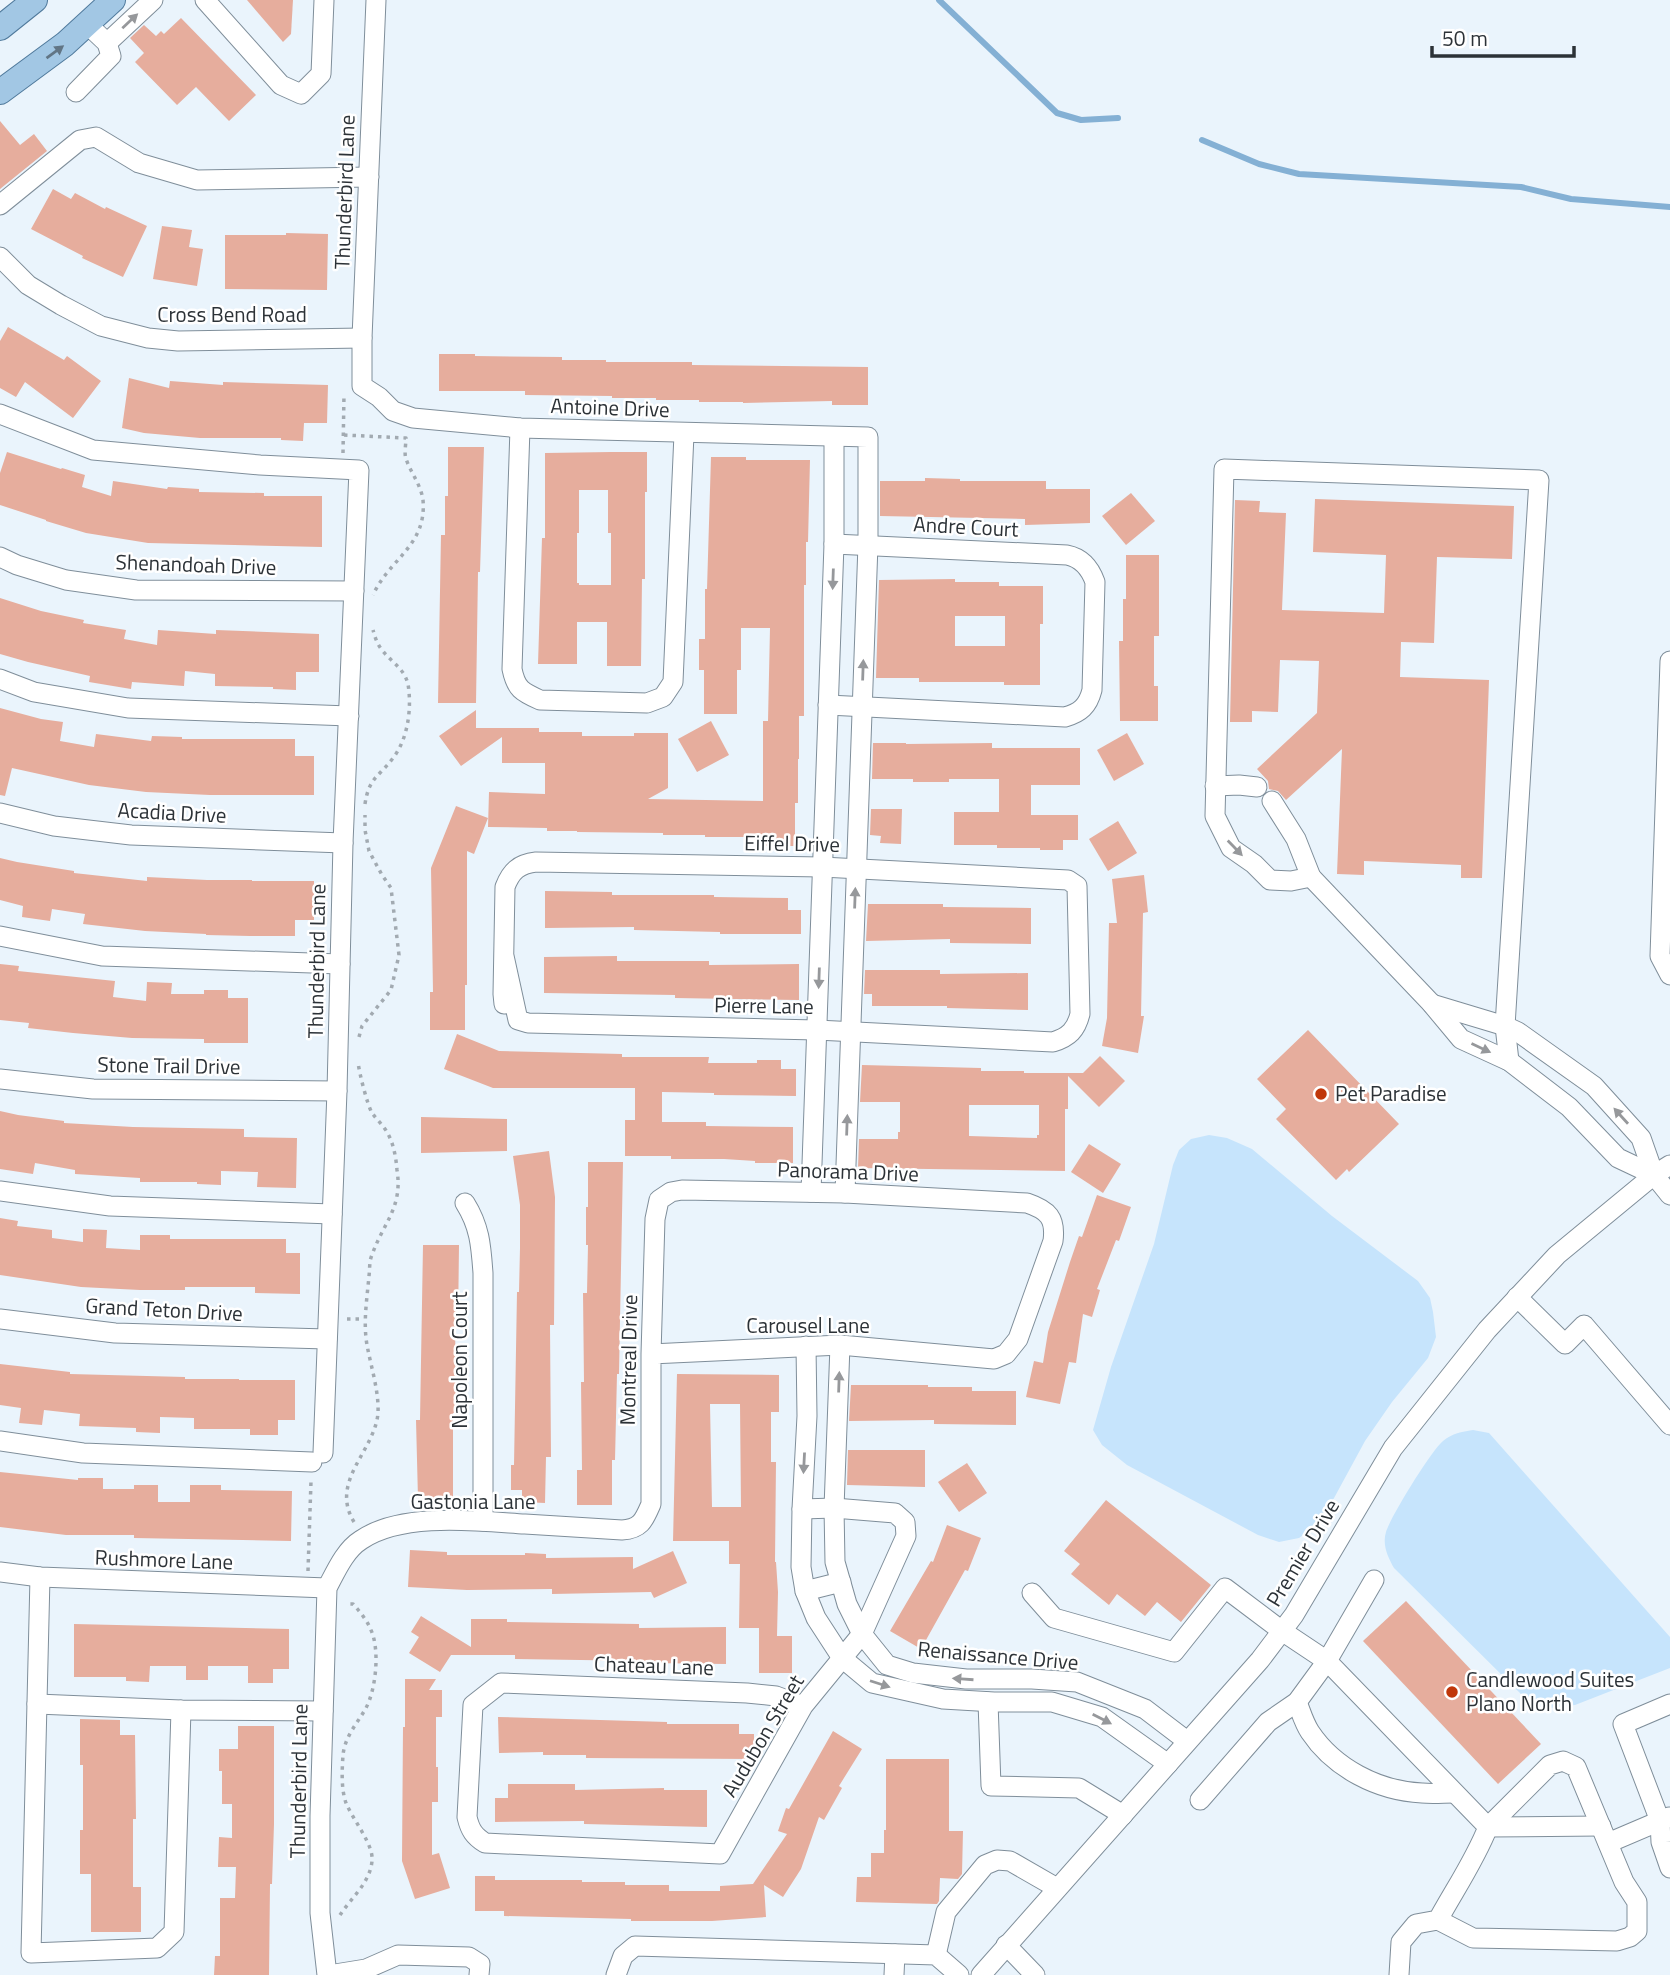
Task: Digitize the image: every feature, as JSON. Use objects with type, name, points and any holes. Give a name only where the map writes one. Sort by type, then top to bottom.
[{"type":"main road","points":[[0,28],[35,0]]},
{"type":"main road","points":[[0,92],[65,44],[113,0]]},
{"type":"street","points":[[107,43],[153,0]]},
{"type":"street","points":[[205,0],[281,85],[301,94],[321,74],[324,0]]},
{"type":"street","name":"Thunderbird Lane","points":[[353,385],[362,338],[376,0]]},
{"type":"street","points":[[76,92],[111,56],[107,43],[88,24]]},
{"type":"street","points":[[0,205],[80,140],[96,137],[139,163],[197,180],[369,177]]},
{"type":"street","name":"Cross Bend Road","points":[[0,257],[28,285],[61,305],[101,326],[148,338],[178,341],[362,338]]},
{"type":"street","name":"Antoine Drive","points":[[353,385],[379,397],[393,411],[413,418],[520,428],[868,437],[868,492]]},
{"type":"street","points":[[0,414],[93,450],[260,465],[359,470]]},
{"type":"street","points":[[520,428],[512,669],[515,683],[524,693],[540,700],[648,703],[663,697],[673,682],[684,434]]},
{"type":"street","points":[[811,1192],[834,544],[834,437]]},
{"type":"street","points":[[1311,877],[1291,881],[1270,880],[1254,864],[1231,848],[1215,816],[1224,468],[1539,480],[1505,1026],[1509,1061]]},
{"type":"street","name":"Thunderbird Lane","points":[[318,1457],[327,1339],[349,716],[363,594],[359,470]]},
{"type":"street","points":[[834,492],[868,492],[845,1193]]},
{"type":"street","name":"Andre Court","points":[[834,544],[1067,555],[1077,557],[1090,570],[1095,582],[1091,690],[1084,708],[1075,715],[1065,717],[862,707]]},
{"type":"street","name":"Shenandoah Drive","points":[[0,557],[66,580],[136,590],[363,594]]},
{"type":"street","points":[[831,632],[865,634]]},
{"type":"street","points":[[1670,662],[1660,956],[1670,975]]},
{"type":"street","points":[[0,679],[34,692],[128,708],[349,716]]},
{"type":"street","points":[[828,705],[862,707]]},
{"type":"street","points":[[1215,786],[1239,785],[1264,794],[1296,839],[1311,877],[1431,1003],[1461,1039],[1509,1061],[1562,1101],[1618,1158],[1662,1170]]},
{"type":"street","points":[[825,806],[858,808]]},
{"type":"street","name":"Acadia Drive","points":[[0,813],[54,826],[131,835],[343,843]]},
{"type":"street","name":"Eiffel Drive","points":[[504,956],[505,887],[516,868],[525,863],[822,867],[1068,880],[1077,886],[1080,1014],[1073,1032]]},
{"type":"street","points":[[0,936],[102,956],[340,964]]},
{"type":"street","name":"Pierre Lane","points":[[504,956],[518,1020],[528,1023],[817,1030],[1054,1042],[1073,1032]]},
{"type":"street","points":[[1431,1003],[1518,1032],[1594,1086],[1641,1138],[1662,1170],[1670,1195]]},
{"type":"street","points":[[1562,1101],[1580,1077]]},
{"type":"street","name":"Stone Trail Drive","points":[[0,1079],[93,1088],[337,1091]]},
{"type":"street","name":"Premier Drive","points":[[981,1975],[1202,1727],[1282,1631],[1393,1448],[1488,1330],[1557,1255],[1662,1170]]},
{"type":"street","name":"Panorama Drive","points":[[659,1200],[671,1192],[682,1190],[811,1192],[1027,1203],[1037,1206],[1046,1211],[1052,1220],[1054,1241],[1018,1339],[1006,1354]]},
{"type":"street","points":[[0,1191],[110,1206],[332,1214]]},
{"type":"street","name":"Montreal Drive","points":[[644,1520],[651,1504],[651,1354],[655,1219],[659,1200]]},
{"type":"street","name":"Napoleon Court","points":[[465,1203],[475,1219],[481,1241],[483,1273],[483,1521]]},
{"type":"street","points":[[1517,1297],[1564,1344],[1584,1325],[1670,1425]]},
{"type":"street","name":"Grand Teton Drive","points":[[0,1319],[115,1333],[327,1339]]},
{"type":"street","name":"Carousel Lane","points":[[651,1354],[840,1345],[994,1359],[1006,1354]]},
{"type":"street","name":"Renaissance Drive","points":[[840,1345],[834,1508],[835,1562],[847,1604],[862,1634],[887,1665],[913,1673],[966,1679],[1077,1682],[1146,1709],[1187,1741]]},
{"type":"street","name":"Renaissance Drive","points":[[806,1346],[807,1416],[802,1567],[805,1591],[816,1618],[842,1658],[872,1683],[943,1699],[1052,1702],[1102,1717],[1168,1763]]},
{"type":"street","points":[[807,1416],[838,1417]]},
{"type":"street","points":[[0,1441],[83,1453],[318,1457]]},
{"type":"street","name":"Audubon Street","points":[[704,1854],[720,1854],[803,1706],[862,1634],[906,1536],[905,1522],[895,1513],[834,1508],[802,1509]]},
{"type":"street","name":"Gastonia Lane","points":[[327,1588],[343,1559],[358,1542],[389,1527],[415,1522],[483,1521],[622,1530],[633,1529],[644,1520]]},
{"type":"street","name":"Rushmore Lane","points":[[0,1573],[40,1577],[327,1588]]},
{"type":"street","points":[[40,1577],[31,1953],[157,1948],[174,1932],[181,1710]]},
{"type":"street","points":[[1200,1800],[1268,1722],[1297,1702],[1326,1661],[1374,1580]]},
{"type":"street","points":[[805,1591],[841,1582]]},
{"type":"street","name":"Thunderbird Lane","points":[[327,1588],[320,1913],[328,1975]]},
{"type":"street","points":[[1032,1593],[1054,1618],[1174,1652],[1225,1588],[1326,1661],[1488,1827],[1604,1835],[1665,1819]]},
{"type":"street","points":[[995,1679],[991,1702],[991,1786],[1079,1788],[1123,1815]]},
{"type":"street","name":"Chateau Lane","points":[[704,1854],[485,1843],[475,1836],[467,1817],[473,1705],[501,1683],[747,1693],[776,1696],[803,1706]]},
{"type":"street","points":[[1297,1702],[1309,1730],[1323,1749],[1362,1778],[1385,1787],[1420,1793],[1454,1793]]},
{"type":"street","points":[[37,1704],[181,1710],[323,1711]]},
{"type":"street","points":[[1670,1704],[1623,1724],[1665,1819],[1661,1842],[1670,1868]]},
{"type":"street","points":[[1399,1975],[1401,1942],[1416,1924],[1438,1920],[1473,1938],[1617,1941],[1630,1937],[1637,1931],[1637,1902],[1624,1882],[1577,1767],[1563,1761],[1550,1765],[1488,1827],[1478,1852],[1438,1920]]},
{"type":"street","points":[[936,1955],[946,1912],[985,1865],[997,1860],[1010,1861],[1058,1888]]},
{"type":"street","points":[[1006,1945],[1035,1975]]},
{"type":"street","points":[[616,1975],[623,1956],[635,1946],[936,1955],[959,1975]]},
{"type":"street","points":[[894,1975],[895,1954]]},
{"type":"street","points":[[328,1975],[366,1969],[398,1955],[468,1957],[480,1964],[479,1975]]},
{"type":"path","points":[[353,385],[344,435],[343,461],[359,470]]},
{"type":"path","points":[[344,435],[406,438],[405,457],[422,497],[423,517],[417,536],[377,586],[363,594]]},
{"type":"path","points":[[359,1042],[362,1026],[391,990],[399,955],[391,888],[369,852],[365,830],[367,795],[374,778],[395,757],[401,745],[409,710],[408,684],[404,674],[382,650],[372,627]]},
{"type":"path","points":[[349,1528],[354,1522],[347,1512],[346,1493],[352,1473],[378,1418],[378,1401],[366,1342],[365,1319],[371,1256],[395,1208],[399,1192],[393,1147],[388,1133],[370,1108],[358,1058]]},
{"type":"path","points":[[315,1567],[308,1569],[318,1457]]},
{"type":"path","points":[[338,1918],[362,1889],[373,1862],[371,1848],[345,1800],[342,1776],[345,1742],[372,1695],[376,1653],[372,1631],[366,1618],[353,1604]]},
{"type":"shaded area","points":[[1209,1135],[1227,1138],[1252,1149],[1332,1216],[1418,1281],[1430,1298],[1433,1312],[1436,1337],[1428,1358],[1365,1441],[1321,1522],[1299,1538],[1279,1542],[1258,1535],[1127,1465],[1102,1445],[1093,1430],[1111,1367],[1154,1244],[1173,1165],[1179,1150],[1191,1139]]},
{"type":"shaded area","points":[[1473,1430],[1489,1433],[1670,1637],[1670,1668],[1575,1705],[1549,1708],[1523,1696],[1394,1568],[1386,1551],[1385,1537],[1403,1499],[1443,1441],[1461,1432]]},
{"type":"building","points":[[247,0],[293,0],[291,34],[283,42]]},
{"type":"building","points":[[181,18],[256,95],[229,121],[196,87],[177,105],[135,62],[144,53],[130,38],[144,25],[156,36],[161,31],[164,34]]},
{"type":"building","points":[[0,121],[20,145],[34,134],[47,151],[0,189]]},
{"type":"building","points":[[53,189],[71,199],[75,193],[147,226],[123,277],[82,258],[83,256],[31,229]]},
{"type":"building","points":[[162,226],[192,230],[189,247],[203,249],[197,286],[153,279]]},
{"type":"building","points":[[328,234],[327,290],[225,289],[225,235]]},
{"type":"building","points":[[8,327],[64,360],[67,356],[101,381],[73,418],[25,382],[16,397],[0,388],[0,341]]},
{"type":"building","points":[[439,354],[562,357],[562,360],[606,362],[692,362],[692,365],[868,367],[868,405],[832,405],[832,401],[699,402],[612,396],[525,395],[525,391],[439,391]]},
{"type":"building","points":[[129,378],[169,388],[170,381],[223,385],[223,382],[328,385],[327,423],[304,423],[303,441],[281,438],[200,438],[144,433],[122,428]]},
{"type":"building","points":[[448,447],[484,447],[476,703],[438,703],[441,535],[445,535]]},
{"type":"building","points":[[7,452],[85,475],[82,487],[111,496],[113,481],[167,489],[199,489],[199,492],[322,496],[322,547],[148,543],[86,533],[46,521],[0,505],[0,473]]},
{"type":"building","points":[[647,452],[641,666],[607,666],[607,622],[577,622],[577,664],[538,664],[542,538],[545,538],[545,453]],"holes":[[[579,490],[608,490],[611,585],[579,585]]]},
{"type":"building","points":[[711,457],[810,460],[804,585],[804,716],[799,716],[795,846],[761,846],[761,837],[488,827],[489,792],[545,794],[545,763],[502,763],[502,737],[461,766],[439,736],[476,710],[476,728],[539,728],[539,732],[582,732],[582,736],[668,733],[668,788],[648,799],[763,801],[763,721],[768,721],[770,628],[741,628],[737,714],[704,714],[704,670],[699,670],[699,639],[705,639]]},
{"type":"building","points":[[925,478],[960,481],[1046,481],[1046,489],[1090,489],[1090,523],[1025,525],[1025,519],[880,516],[880,481],[925,481]]},
{"type":"building","points":[[1131,493],[1155,521],[1126,545],[1102,516]]},
{"type":"building","points":[[1315,499],[1514,506],[1512,559],[1437,557],[1434,643],[1401,642],[1400,677],[1489,680],[1482,878],[1461,878],[1461,865],[1364,861],[1364,875],[1337,874],[1342,749],[1286,800],[1278,791],[1269,789],[1268,781],[1257,769],[1317,713],[1319,661],[1280,660],[1278,712],[1252,711],[1252,722],[1230,722],[1235,500],[1260,501],[1259,512],[1286,513],[1282,610],[1384,613],[1386,555],[1313,552]]},
{"type":"building","points":[[1126,555],[1159,555],[1159,636],[1154,636],[1154,686],[1158,686],[1158,721],[1120,721],[1119,641],[1123,641]]},
{"type":"building","points":[[955,579],[955,582],[999,582],[999,586],[1043,586],[1040,685],[1004,685],[1004,682],[919,682],[919,678],[876,678],[879,580]],"holes":[[[955,616],[1005,616],[1005,646],[955,646]]]},
{"type":"building","points":[[0,598],[41,611],[84,620],[83,623],[126,630],[124,639],[157,645],[158,630],[216,634],[216,630],[319,634],[319,672],[296,672],[296,690],[215,686],[215,674],[185,671],[184,686],[132,682],[131,689],[89,682],[90,676],[0,654]]},
{"type":"building","points":[[0,708],[63,722],[60,741],[94,747],[96,734],[151,741],[152,736],[182,739],[295,739],[295,756],[314,756],[314,795],[146,792],[89,785],[12,768],[5,796],[0,795]]},
{"type":"building","points":[[711,721],[729,755],[697,772],[678,739]]},
{"type":"building","points":[[1127,733],[1144,764],[1114,781],[1097,750]]},
{"type":"building","points":[[873,743],[992,743],[992,748],[1080,748],[1080,785],[1031,785],[1031,815],[1078,815],[1078,840],[1063,840],[1063,850],[954,845],[954,812],[999,812],[999,779],[913,782],[913,779],[872,779]]},
{"type":"building","points":[[456,806],[488,818],[474,854],[467,851],[465,1030],[430,1030],[430,992],[433,992],[431,868]]},
{"type":"building","points":[[871,809],[902,809],[901,844],[880,843],[881,836],[870,835]]},
{"type":"building","points":[[1118,821],[1137,853],[1108,871],[1089,839]]},
{"type":"building","points":[[0,858],[74,873],[147,881],[147,877],[314,881],[314,920],[295,920],[295,936],[250,936],[145,931],[83,924],[85,914],[52,909],[50,921],[22,917],[23,906],[0,900]]},
{"type":"building","points":[[1144,875],[1148,912],[1143,913],[1141,1016],[1144,1016],[1138,1053],[1102,1046],[1107,1018],[1109,923],[1117,923],[1112,879]]},
{"type":"building","points":[[545,891],[788,898],[788,910],[801,910],[801,934],[720,934],[634,930],[634,927],[545,928]]},
{"type":"building","points":[[868,904],[1031,908],[1031,944],[950,943],[950,939],[866,941]]},
{"type":"building","points":[[617,956],[617,961],[709,961],[709,965],[799,964],[799,1000],[544,993],[544,957]]},
{"type":"building","points":[[0,964],[19,966],[18,971],[115,981],[113,997],[146,1001],[147,982],[172,983],[171,994],[204,994],[204,990],[228,990],[228,998],[248,998],[248,1043],[204,1043],[204,1039],[132,1038],[73,1033],[28,1028],[29,1023],[0,1020]]},
{"type":"building","points":[[865,970],[940,970],[940,974],[1028,973],[1028,1010],[872,1006],[872,994],[864,994]]},
{"type":"building","name":"Pet Paradise","points":[[1308,1030],[1399,1124],[1349,1172],[1347,1169],[1336,1180],[1276,1119],[1286,1109],[1257,1079]]},
{"type":"building","points":[[457,1034],[499,1051],[622,1054],[622,1057],[709,1057],[708,1063],[781,1060],[781,1069],[796,1069],[796,1096],[662,1092],[662,1122],[706,1122],[706,1126],[793,1127],[793,1163],[625,1156],[625,1120],[635,1120],[635,1088],[493,1088],[444,1069]]},
{"type":"building","points":[[1100,1056],[1125,1081],[1099,1107],[1068,1076],[1065,1171],[858,1168],[859,1139],[898,1139],[900,1132],[900,1102],[860,1102],[862,1065],[981,1068],[981,1071],[1024,1073],[1083,1073]],"holes":[[[969,1105],[1039,1105],[1037,1138],[969,1136]]]},
{"type":"building","points":[[0,1111],[64,1123],[244,1129],[244,1137],[297,1138],[296,1188],[257,1187],[258,1172],[221,1171],[221,1185],[197,1182],[140,1182],[140,1178],[75,1174],[75,1170],[35,1163],[33,1174],[0,1169]]},
{"type":"building","points":[[421,1117],[507,1119],[507,1151],[421,1153]]},
{"type":"building","points":[[1089,1144],[1121,1164],[1103,1193],[1071,1172]]},
{"type":"building","points":[[549,1151],[555,1197],[554,1325],[550,1325],[551,1457],[546,1457],[545,1503],[522,1502],[522,1490],[511,1490],[520,1248],[520,1205],[513,1156]]},
{"type":"building","points":[[588,1162],[623,1162],[619,1374],[615,1460],[612,1460],[612,1505],[577,1505],[577,1470],[582,1470],[581,1382],[584,1382],[583,1293],[587,1293]]},
{"type":"building","points":[[1097,1195],[1131,1207],[1097,1289],[1100,1290],[1092,1317],[1083,1314],[1076,1363],[1069,1362],[1060,1404],[1026,1397],[1034,1361],[1043,1363],[1048,1332],[1070,1262]]},
{"type":"building","points":[[0,1218],[18,1221],[17,1226],[52,1230],[52,1238],[83,1242],[83,1229],[107,1230],[106,1248],[140,1250],[140,1235],[170,1235],[170,1239],[286,1239],[286,1253],[300,1253],[300,1294],[255,1293],[255,1287],[140,1290],[81,1287],[0,1275]]},
{"type":"building","points":[[423,1245],[459,1245],[458,1325],[455,1325],[453,1499],[418,1499],[416,1420],[420,1420]]},
{"type":"building","points":[[0,1364],[70,1374],[295,1380],[295,1420],[278,1420],[278,1435],[250,1435],[250,1429],[194,1429],[194,1418],[160,1417],[160,1433],[136,1432],[136,1428],[79,1426],[80,1414],[44,1410],[42,1425],[19,1423],[21,1408],[0,1405]]},
{"type":"building","points":[[677,1374],[779,1375],[779,1412],[771,1412],[771,1462],[776,1462],[777,1636],[792,1636],[792,1673],[759,1673],[759,1628],[739,1628],[740,1564],[729,1564],[729,1541],[673,1541]],"holes":[[[710,1404],[740,1404],[741,1507],[712,1507]]]},
{"type":"building","points":[[851,1385],[928,1385],[972,1387],[972,1391],[1016,1391],[1016,1425],[934,1424],[934,1420],[849,1421]]},
{"type":"building","points":[[848,1450],[925,1450],[925,1487],[847,1485]]},
{"type":"building","points":[[967,1463],[987,1493],[959,1512],[938,1482]]},
{"type":"building","points":[[0,1472],[78,1480],[103,1478],[103,1489],[134,1489],[134,1485],[158,1485],[158,1502],[190,1502],[190,1485],[221,1485],[221,1490],[292,1491],[291,1541],[66,1535],[0,1527]]},
{"type":"building","points":[[1106,1500],[1211,1585],[1181,1622],[1157,1602],[1145,1616],[1117,1594],[1109,1605],[1071,1574],[1080,1564],[1064,1551]]},
{"type":"building","points":[[947,1525],[981,1538],[968,1571],[965,1570],[921,1649],[890,1631],[931,1561],[933,1562]]},
{"type":"building","points":[[410,1550],[447,1552],[447,1555],[525,1553],[546,1554],[546,1558],[633,1557],[633,1569],[673,1551],[687,1583],[654,1598],[651,1592],[552,1594],[552,1589],[467,1590],[408,1587]]},
{"type":"building","name":"Candlewood Suites Plano North","points":[[1406,1601],[1541,1744],[1498,1784],[1363,1641]]},
{"type":"building","points":[[421,1616],[471,1647],[471,1619],[639,1624],[639,1628],[726,1627],[726,1664],[451,1655],[440,1672],[409,1653],[419,1637],[411,1632]]},
{"type":"building","points":[[74,1624],[289,1629],[289,1669],[273,1669],[273,1683],[248,1683],[248,1666],[208,1666],[208,1680],[186,1680],[186,1666],[150,1666],[149,1682],[126,1681],[126,1677],[74,1677]]},
{"type":"building","points":[[405,1679],[436,1679],[429,1690],[442,1690],[442,1717],[436,1717],[438,1802],[432,1802],[432,1855],[439,1853],[450,1888],[415,1899],[402,1861]]},
{"type":"building","points":[[498,1717],[739,1724],[739,1734],[754,1734],[754,1759],[586,1758],[586,1755],[543,1755],[543,1752],[499,1753]]},
{"type":"building","points":[[80,1719],[120,1720],[120,1735],[135,1735],[136,1819],[133,1819],[133,1887],[141,1887],[141,1932],[91,1932],[91,1874],[80,1874],[83,1765],[80,1765]]},
{"type":"building","points":[[238,1726],[274,1726],[269,1975],[214,1975],[215,1956],[220,1956],[220,1898],[235,1898],[236,1867],[218,1867],[219,1837],[232,1838],[232,1804],[222,1804],[219,1749],[238,1749]]},
{"type":"building","points":[[833,1731],[862,1749],[839,1786],[842,1788],[824,1820],[819,1817],[801,1869],[783,1897],[764,1885],[766,1917],[712,1921],[631,1921],[504,1916],[504,1911],[475,1911],[475,1876],[495,1876],[495,1880],[582,1880],[625,1882],[625,1885],[669,1885],[669,1891],[720,1891],[720,1886],[753,1884],[787,1834],[778,1831],[786,1808],[789,1809]]},
{"type":"building","points":[[886,1759],[949,1759],[949,1831],[963,1831],[962,1874],[958,1879],[940,1878],[937,1904],[856,1902],[857,1877],[871,1877],[871,1853],[884,1853]]},
{"type":"building","points":[[508,1784],[575,1784],[575,1790],[707,1790],[707,1827],[584,1824],[584,1821],[495,1822],[495,1798],[508,1798]]},
{"type":"waterway","points":[[939,0],[1057,113],[1081,120],[1118,118]]},
{"type":"waterway","points":[[1202,140],[1259,164],[1299,174],[1521,187],[1571,199],[1670,207]]},
{"type":"place","name":"Pet Paradise","points":[[1321,1094]]},
{"type":"place","name":"Candlewood Suites Plano North","points":[[1452,1692]]}]
